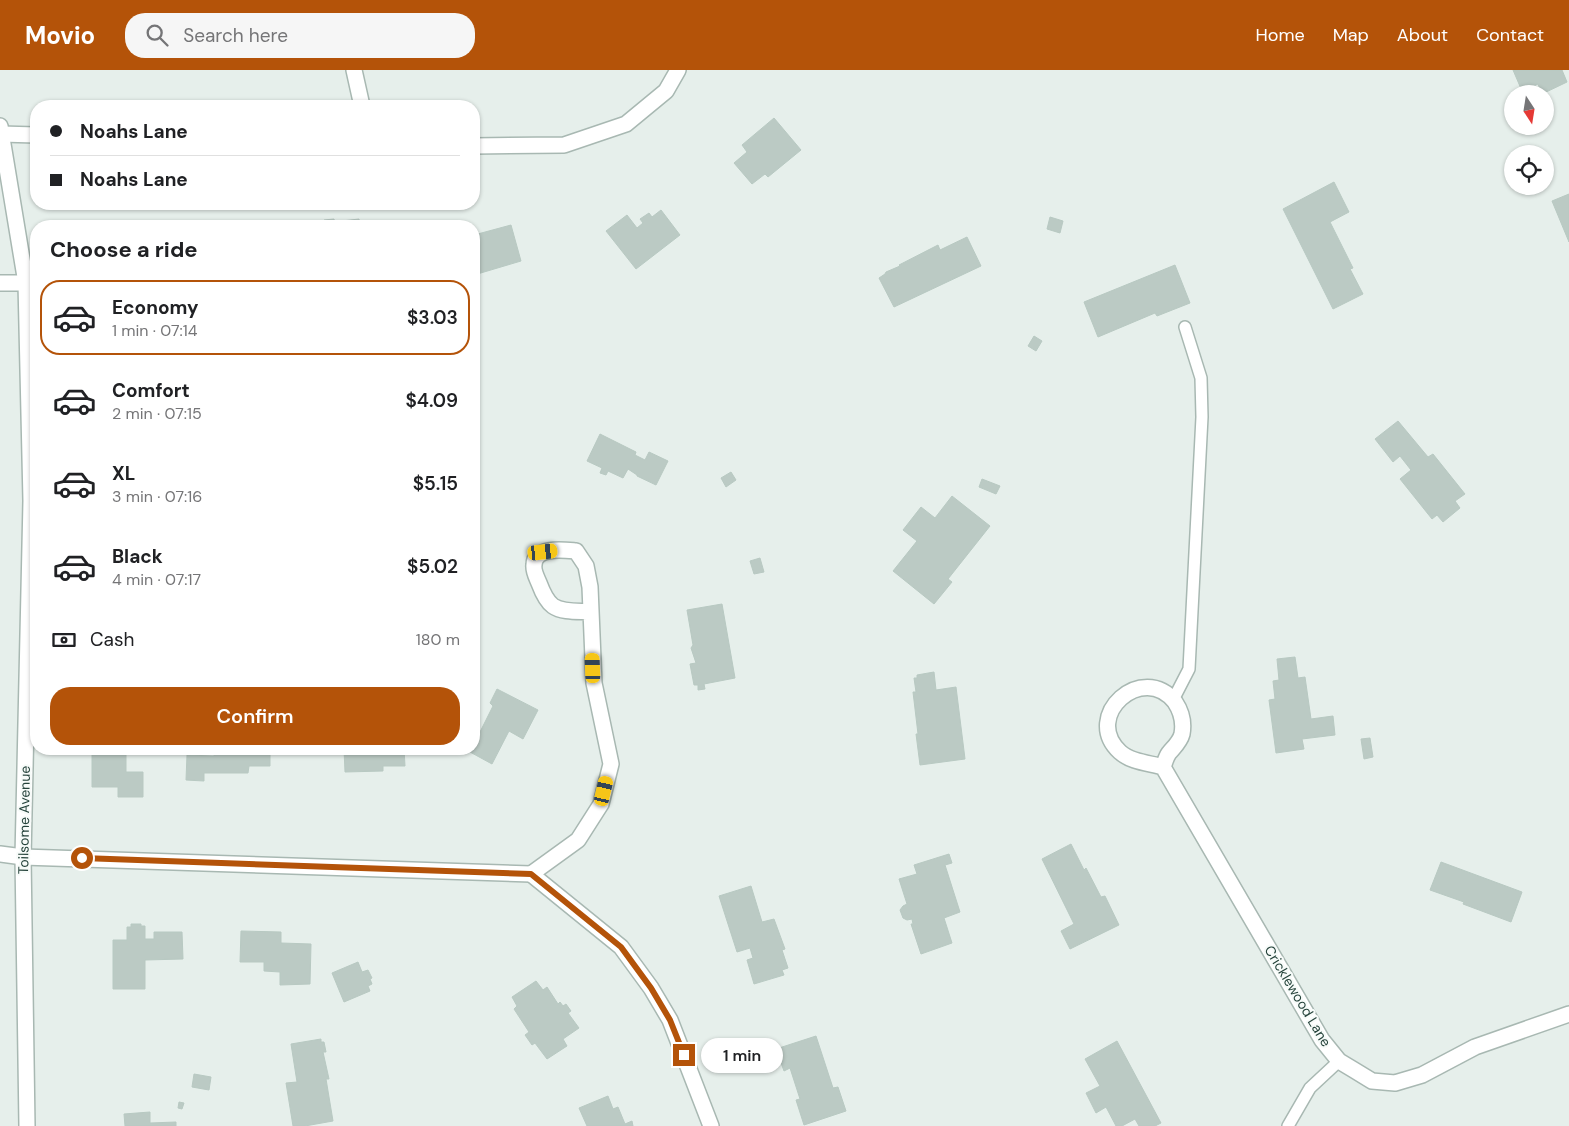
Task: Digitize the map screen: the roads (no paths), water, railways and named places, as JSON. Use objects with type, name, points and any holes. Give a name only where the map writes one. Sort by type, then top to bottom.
[{"type":"street","points":[[354,70],[361,100]]},
{"type":"street","points":[[480,146],[564,145],[626,124],[666,91],[678,70]]},
{"type":"street","points":[[1,130],[30,134]]},
{"type":"street","name":"Toilsome Avenue","points":[[1,130],[26,283],[30,392]]},
{"type":"street","points":[[0,283],[26,283]]},
{"type":"street","points":[[531,874],[578,840],[601,804],[611,764],[594,683],[590,587],[586,566],[576,552],[564,550],[543,552],[536,558],[533,564],[534,570],[546,598],[554,607],[563,610],[591,612]]},
{"type":"street","name":"Toilsome Avenue","points":[[27,1126],[23,856],[30,630]]},
{"type":"street","points":[[1153,688],[1174,700],[1180,710],[1183,722],[1182,735],[1168,755],[1163,767],[1131,759],[1120,752],[1112,741],[1108,729],[1109,717],[1113,706],[1120,697],[1130,690],[1153,688]]},
{"type":"street","name":"Cricklewood Lane","points":[[1163,767],[1318,1032],[1339,1061],[1372,1081],[1394,1083],[1422,1075],[1475,1047],[1569,1014]]},
{"type":"street","points":[[0,854],[531,874],[621,947],[651,988],[670,1020],[712,1126]]},
{"type":"lane","points":[[1174,700],[1189,669],[1202,422],[1201,378],[1184,327]]},
{"type":"lane","points":[[1288,1126],[1310,1088],[1339,1061]]}]
